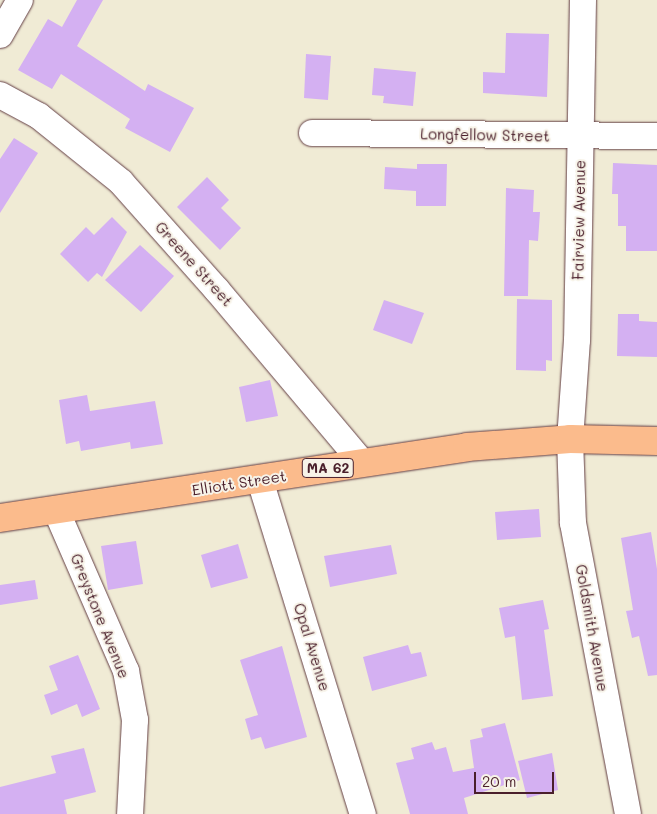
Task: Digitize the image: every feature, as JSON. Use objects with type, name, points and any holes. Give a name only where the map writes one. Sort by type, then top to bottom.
[{"type":"main road","name":"Elliott Street","points":[[0,518],[260,480],[362,462],[467,447],[570,440],[657,441]]},
{"type":"street","points":[[0,35],[20,0]]},
{"type":"street","name":"Fairview Avenue","points":[[570,440],[577,340],[583,0]]},
{"type":"street","name":"Greene Street","points":[[0,95],[40,116],[120,182],[217,290],[362,462]]},
{"type":"street","name":"Longfellow Street","points":[[312,133],[657,136]]},
{"type":"street","name":"Goldsmith Avenue","points":[[570,440],[573,523],[628,814]]},
{"type":"street","name":"Opal Avenue","points":[[260,480],[363,814]]},
{"type":"street","name":"Greystone Avenue","points":[[56,510],[126,671],[135,720],[130,814]]},
{"type":"building","points":[[77,0],[103,0],[77,46],[145,91],[148,84],[194,108],[170,152],[125,128],[130,119],[61,74],[52,89],[18,70],[48,19],[62,27]]},
{"type":"building","points":[[506,33],[549,34],[547,97],[483,93],[483,72],[505,73]]},
{"type":"building","points":[[306,54],[331,56],[328,100],[304,98]]},
{"type":"building","points":[[374,68],[416,72],[413,106],[383,103],[384,96],[372,95]]},
{"type":"building","points":[[14,138],[38,153],[0,213],[0,159]]},
{"type":"building","points":[[613,163],[657,165],[657,251],[626,251],[626,226],[618,226],[618,194],[612,194]]},
{"type":"building","points":[[417,164],[447,164],[446,206],[416,206],[416,191],[384,189],[385,167],[417,169]]},
{"type":"building","points":[[207,177],[229,200],[221,208],[241,228],[220,250],[177,207]]},
{"type":"building","points":[[506,188],[534,190],[533,212],[540,212],[538,241],[529,240],[528,296],[504,296]]},
{"type":"building","points":[[112,217],[127,232],[102,277],[97,273],[88,282],[60,254],[86,227],[94,235]]},
{"type":"building","points":[[140,245],[174,276],[141,312],[105,280]]},
{"type":"building","points":[[517,299],[552,300],[552,361],[546,360],[546,371],[516,370]]},
{"type":"building","points":[[384,300],[424,313],[412,344],[373,330]]},
{"type":"building","points":[[618,314],[639,314],[639,321],[657,322],[657,357],[617,356]]},
{"type":"building","points":[[270,380],[278,416],[246,422],[239,387]]},
{"type":"building","points":[[87,395],[90,411],[155,401],[163,444],[131,449],[130,442],[81,451],[79,441],[66,444],[59,400]]},
{"type":"building","points":[[539,509],[541,537],[497,540],[495,512]]},
{"type":"building","points":[[651,532],[657,569],[657,675],[648,676],[639,636],[632,638],[626,611],[633,610],[621,538]]},
{"type":"building","points":[[136,541],[143,584],[108,590],[101,546]]},
{"type":"building","points":[[238,544],[248,578],[211,588],[201,555]]},
{"type":"building","points":[[391,545],[397,574],[330,587],[324,556]]},
{"type":"building","points":[[35,580],[38,599],[0,605],[0,585]]},
{"type":"building","points":[[543,600],[549,629],[544,630],[553,696],[522,700],[515,636],[505,638],[499,608]]},
{"type":"building","points":[[408,645],[411,654],[421,652],[427,676],[372,691],[363,657]]},
{"type":"building","points":[[282,646],[307,737],[265,749],[261,737],[251,740],[245,719],[258,715],[240,660]]},
{"type":"building","points":[[78,655],[100,709],[82,717],[77,704],[51,715],[44,695],[58,690],[49,666]]},
{"type":"building","points":[[505,723],[520,780],[464,798],[468,814],[410,814],[396,763],[414,759],[411,748],[432,742],[435,750],[446,747],[453,772],[474,768],[470,740],[483,737],[481,729]]},
{"type":"building","points":[[84,748],[96,792],[64,800],[67,814],[0,814],[0,787],[56,773],[51,756]]},
{"type":"building","points":[[552,753],[558,790],[527,798],[518,761]]}]
